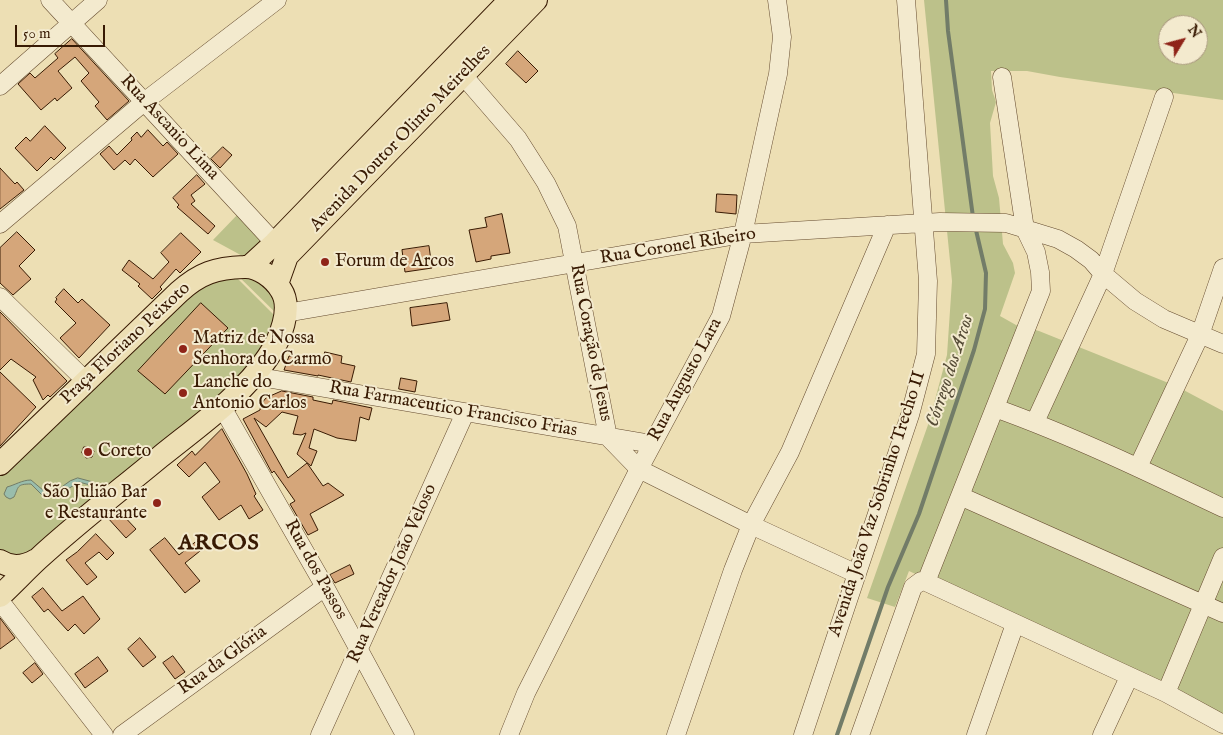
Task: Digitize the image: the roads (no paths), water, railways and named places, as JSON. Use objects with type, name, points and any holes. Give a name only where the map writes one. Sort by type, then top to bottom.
[{"type":"main road","name":"Avenida Doutor Olinto Meirelhes","points":[[457,68],[510,0]]},
{"type":"main road","name":"Avenida Doutor Olinto Meirelhes","points":[[249,267],[281,250],[457,68],[536,0]]},
{"type":"main road","name":"Avenida Doutor Olinto Meirelhes","points":[[277,284],[281,250]]},
{"type":"main road","points":[[1,597],[37,560],[222,406],[254,376],[275,346],[286,313],[286,300],[277,284],[262,272],[249,267]]},
{"type":"main road","name":"Praça Floriano Peixoto","points":[[0,464],[189,282],[202,274],[216,270],[249,267]]},
{"type":"main road","points":[[0,561],[16,567],[27,565],[37,560]]},
{"type":"main road","points":[[0,569],[4,579],[1,597]]},
{"type":"street","name":"Rua Ascanio Lima","points":[[50,0],[281,250]]},
{"type":"street","points":[[0,86],[98,0]]},
{"type":"street","points":[[0,224],[144,102],[277,0]]},
{"type":"street","name":"Rua Augusto Lara","points":[[509,735],[526,693],[639,469],[720,316],[743,234],[778,74],[782,36],[777,0]]},
{"type":"street","name":"Avenida João Vaz Sobrinho Trecho II","points":[[803,735],[910,415],[926,354],[932,222],[906,0]]},
{"type":"street","name":"Rua Coração de Jesus","points":[[457,68],[518,139],[546,183],[567,226],[608,437],[639,469],[751,525],[857,574]]},
{"type":"street","points":[[926,582],[1041,291],[1036,252],[1025,229],[1002,77]]},
{"type":"street","points":[[1035,422],[1103,274],[1164,97]]},
{"type":"street","name":"Rua Coronel Ribeiro","points":[[286,313],[743,234],[932,222],[1006,222],[1025,229]]},
{"type":"street","points":[[676,735],[733,570],[751,525],[790,452],[887,225]]},
{"type":"street","points":[[1025,229],[1058,239],[1091,260],[1103,274],[1135,301],[1164,318],[1223,344]]},
{"type":"street","points":[[1138,467],[1200,335],[1223,268]]},
{"type":"street","points":[[0,297],[86,381]]},
{"type":"street","name":"Rua Farmaceutico Francisco Frias","points":[[254,376],[652,444]]},
{"type":"street","name":"Rua dos Passos","points":[[222,406],[325,587],[405,735]]},
{"type":"street","points":[[995,408],[1035,422],[1138,467],[1223,508]]},
{"type":"street","name":"Rua Vereador João Veloso","points":[[320,735],[465,413]]},
{"type":"street","points":[[960,496],[1223,613]]},
{"type":"street","points":[[1166,693],[1223,557]]},
{"type":"street","points":[[860,735],[913,587],[921,582],[926,582],[1129,678],[1166,693],[1223,724]]},
{"type":"street","name":"Rua da Glória","points":[[122,735],[325,587]]},
{"type":"street","points":[[1,597],[104,735]]},
{"type":"street","points":[[976,735],[1015,624]]},
{"type":"street","points":[[1103,735],[1129,678]]},
{"type":"waterway","name":"Córrego dos Arcos","points":[[946,0],[948,31],[973,217]]},
{"type":"waterway","name":"Córrego dos Arcos","points":[[837,735],[888,587],[919,514],[974,350],[985,309],[986,273],[975,226]]},
{"type":"place","name":"Forum de Arcos","points":[[325,262]]},
{"type":"place","name":"Matriz de Nossa Senhora do Carmo","points":[[183,349]]},
{"type":"place","name":"Lanche do Antonio Carlos","points":[[183,393]]},
{"type":"place","name":"Coreto","points":[[88,452]]},
{"type":"place","name":"São Julião Bar e Restaurante","points":[[157,503]]},
{"type":"district","name":"ARCOS","points":[[219,544]]}]
